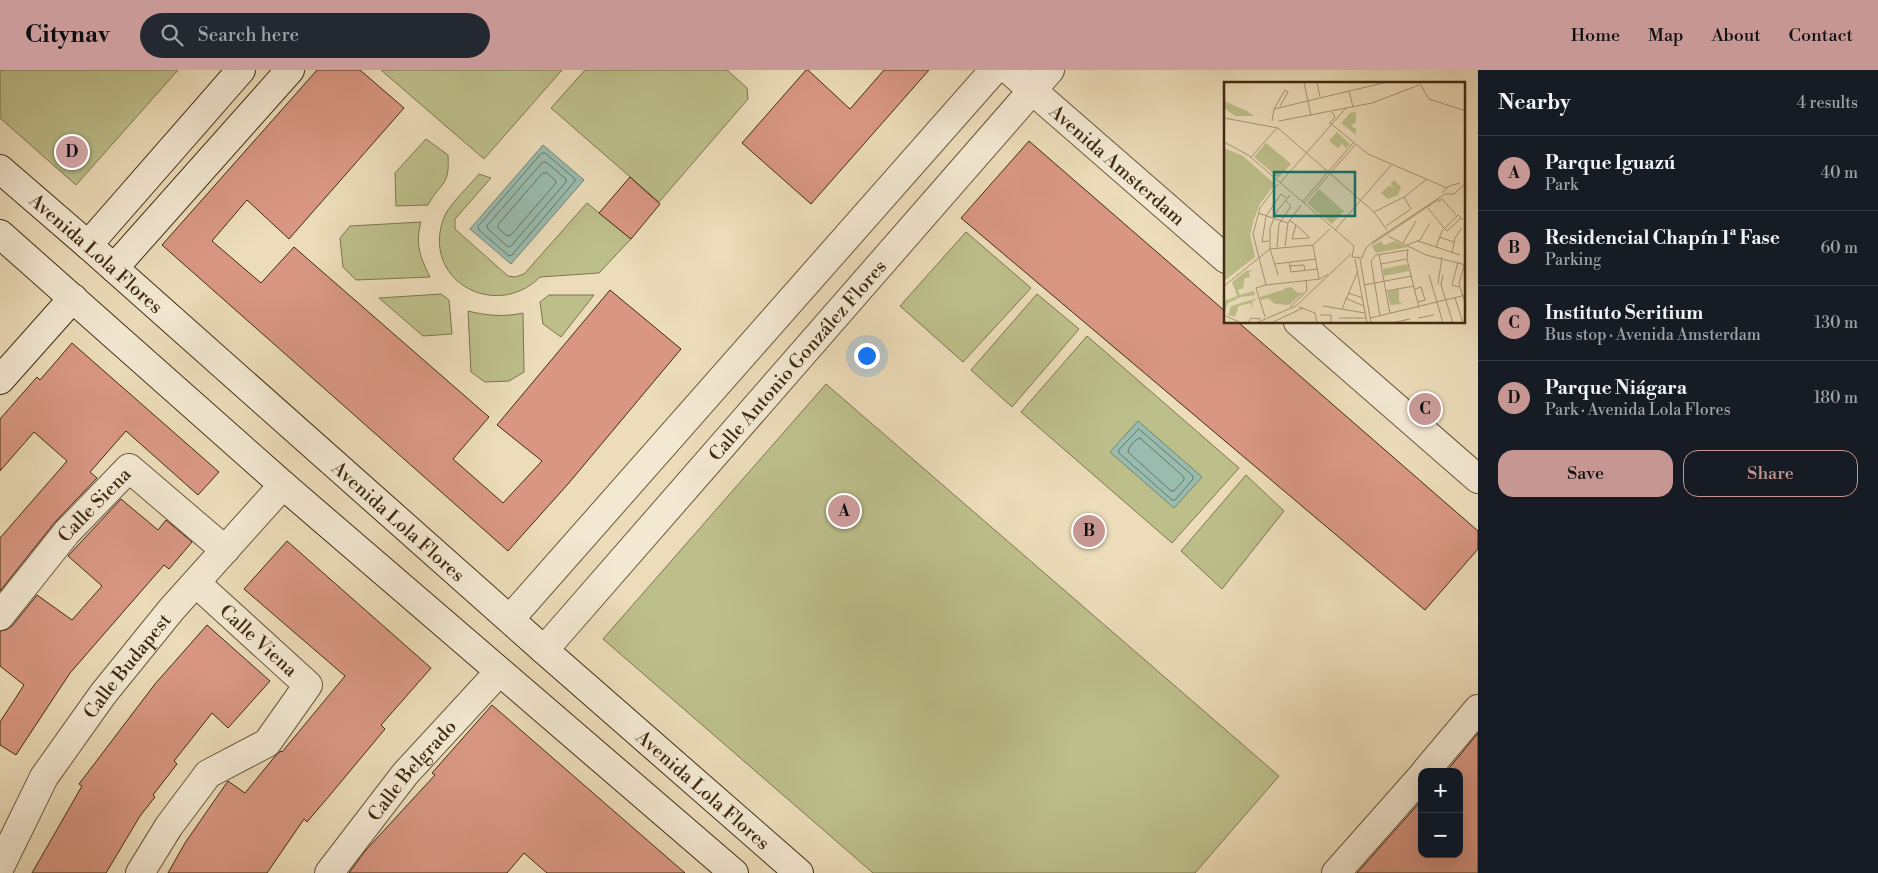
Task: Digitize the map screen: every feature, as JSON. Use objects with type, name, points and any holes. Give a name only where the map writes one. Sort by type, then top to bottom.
[{"type":"street","points":[[88,244],[240,70]]},
{"type":"street","points":[[114,268],[290,70]]},
{"type":"street","points":[[510,620],[994,70]]},
{"type":"street","name":"Avenida Amsterdam","points":[[1009,70],[1224,257]]},
{"type":"street","name":"Calle Antonio González Flores","points":[[544,650],[1050,70]]},
{"type":"street","name":"Avenida Lola Flores","points":[[0,169],[88,244],[510,620],[799,873]]},
{"type":"street","points":[[0,234],[283,485],[734,873]]},
{"type":"street","points":[[0,380],[73,298]]},
{"type":"street","points":[[1300,324],[1478,480]]},
{"type":"street","name":"Calle Siena","points":[[0,616],[67,532],[129,468],[225,550]]},
{"type":"street","name":"Calle Budapest","points":[[0,867],[44,777],[103,694],[171,610],[283,485]]},
{"type":"street","name":"Calle Viena","points":[[140,873],[169,826],[208,774],[267,743],[308,685],[196,583]]},
{"type":"street","name":"Calle Belgrado","points":[[329,873],[405,774],[500,672]]},
{"type":"street","points":[[1428,768],[1478,709]]},
{"type":"street","points":[[1336,873],[1418,781]]},
{"type":"green space","points":[[0,70],[178,70],[76,185],[0,118]]},
{"type":"green space","points":[[381,70],[562,70],[484,159]]},
{"type":"green space","points":[[585,70],[727,70],[747,88],[748,99],[659,202],[551,108]]},
{"type":"green space","points":[[426,139],[448,155],[446,179],[428,205],[396,206],[395,173]]},
{"type":"green space","points":[[479,174],[491,178],[455,219],[455,229],[508,276],[515,277],[524,274],[587,203],[631,239],[599,273],[540,277],[522,290],[502,295],[483,294],[466,287],[451,275],[442,258],[439,238],[448,210]]},
{"type":"green space","points":[[421,222],[418,237],[419,244],[430,277],[356,280],[343,267],[340,238],[350,226]]},
{"type":"green space","points":[[966,232],[1031,288],[963,362],[900,306]]},
{"type":"green space","points":[[441,294],[449,300],[452,334],[423,336],[379,298]]},
{"type":"green space","points":[[1037,294],[1079,329],[1012,407],[971,370]]},
{"type":"green space","points":[[549,295],[594,295],[561,337],[543,324],[540,302]]},
{"type":"green space","points":[[468,311],[496,315],[523,313],[524,372],[509,381],[485,382],[471,372]]},
{"type":"green space","points":[[1087,336],[1239,468],[1172,543],[1021,412]]},
{"type":"green space","points":[[826,384],[1279,776],[1195,873],[873,873],[603,639]]},
{"type":"green space","points":[[1246,475],[1284,511],[1222,589],[1181,551]]},
{"type":"water","points":[[543,145],[584,180],[511,264],[470,229]]},
{"type":"water","points":[[1138,421],[1202,477],[1174,508],[1110,452]]},
{"type":"building","points":[[317,70],[360,70],[404,108],[289,239],[247,200],[212,241],[261,283],[294,247],[489,417],[453,459],[503,503],[542,461],[497,425],[610,290],[681,349],[568,484],[508,551],[162,245]]},
{"type":"building","points":[[806,70],[850,109],[884,70],[929,70],[811,204],[742,143]]},
{"type":"building","points":[[1029,141],[1224,310],[1224,324],[1240,324],[1478,531],[1478,549],[1425,610],[961,218]]},
{"type":"building","points":[[630,177],[660,204],[631,239],[599,213]]},
{"type":"building","points":[[72,343],[219,472],[198,495],[126,431],[90,472],[97,478],[55,522],[0,591],[0,538],[67,461],[34,432],[0,471],[0,419],[37,377],[40,380]]},
{"type":"building","points":[[121,499],[158,530],[166,520],[192,542],[169,569],[164,565],[70,673],[16,755],[0,745],[0,722],[24,685],[0,666],[0,631],[12,626],[37,595],[72,620],[102,586],[68,556]]},
{"type":"building","points":[[287,541],[431,668],[381,725],[385,729],[330,795],[307,822],[304,819],[267,873],[168,873],[185,843],[228,781],[245,793],[345,676],[244,589]]},
{"type":"building","points":[[207,625],[270,681],[228,728],[212,713],[174,761],[177,764],[153,795],[155,797],[140,816],[106,873],[32,873],[82,786],[79,784],[155,684]]},
{"type":"building","points":[[492,705],[685,873],[547,873],[524,853],[507,873],[349,873],[365,851],[435,775],[432,773]]},
{"type":"building","points":[[1478,733],[1478,873],[1357,873],[1418,804],[1418,858],[1463,858],[1463,768],[1449,768]]},
{"type":"place","name":"Parque Niágara","points":[[72,152]]},
{"type":"place","name":"Instituto Seritium","points":[[1425,409]]},
{"type":"place","name":"Parque Iguazú","points":[[844,511]]},
{"type":"place","name":"Residencial Chapín 1ª Fase","points":[[1089,531]]}]
